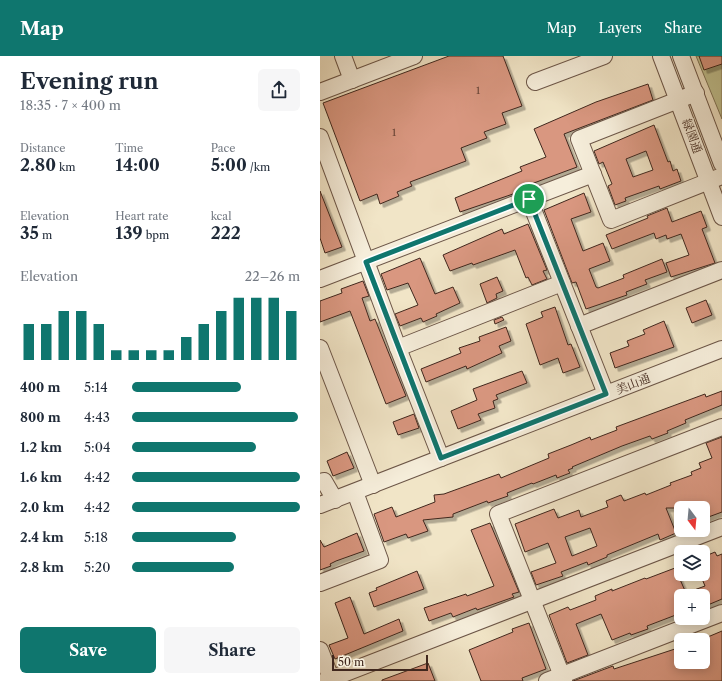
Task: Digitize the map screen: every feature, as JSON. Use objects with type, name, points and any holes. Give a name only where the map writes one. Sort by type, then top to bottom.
[{"type":"street","points":[[343,56],[352,80]]},
{"type":"street","points":[[321,87],[352,80],[378,62],[412,56]]},
{"type":"street","points":[[535,82],[604,56]]},
{"type":"street","name":"緑園通","points":[[662,56],[678,100],[715,179],[722,217]]},
{"type":"street","name":"緑園通","points":[[682,56],[722,164]]},
{"type":"street","points":[[696,93],[579,139],[611,220],[715,179]]},
{"type":"street","points":[[320,137],[398,348],[441,458]]},
{"type":"street","points":[[320,279],[593,174]]},
{"type":"street","points":[[529,199],[606,394]]},
{"type":"street","points":[[579,326],[722,270]]},
{"type":"street","points":[[398,348],[562,283]]},
{"type":"street","points":[[320,348],[373,485]]},
{"type":"street","name":"美山通","points":[[327,503],[722,349]]},
{"type":"street","points":[[563,678],[498,514],[722,427]]},
{"type":"street","points":[[320,482],[324,481],[327,503]]},
{"type":"street","points":[[320,583],[380,560],[355,492]]},
{"type":"street","points":[[320,650],[329,680],[722,527]]},
{"type":"street","points":[[547,681],[563,678],[722,613]]},
{"type":"green space","points":[[696,56],[722,56],[722,119]]},
{"type":"building","points":[[449,56],[503,56],[522,106],[502,113],[506,124],[484,132],[487,138],[461,148],[466,161],[410,182],[412,186],[397,192],[399,196],[380,204],[377,194],[360,201],[323,103]]},
{"type":"building","points":[[699,56],[722,56],[722,64],[704,70]]},
{"type":"building","points":[[648,84],[653,100],[564,134],[577,167],[515,190],[516,193],[460,212],[455,198],[522,171],[520,167],[546,157],[534,129],[596,102]]},
{"type":"building","points":[[654,125],[668,162],[670,161],[673,171],[677,169],[681,181],[660,189],[659,186],[625,198],[626,201],[615,205],[608,186],[612,184],[603,162],[599,164],[594,151]],"holes":[[[646,151],[653,170],[633,177],[626,159]]]},
{"type":"building","points":[[320,191],[342,247],[325,253],[320,238]]},
{"type":"building","points":[[584,193],[591,212],[571,219],[583,251],[603,243],[610,261],[589,269],[596,287],[598,288],[624,278],[623,275],[662,259],[667,272],[645,280],[647,284],[626,292],[627,295],[586,309],[576,282],[572,283],[544,210]]},
{"type":"building","points":[[667,208],[672,222],[701,211],[707,227],[702,229],[715,263],[671,277],[666,263],[689,255],[681,234],[667,239],[666,235],[656,239],[654,233],[612,249],[606,235],[648,218],[647,216]]},
{"type":"building","points":[[528,224],[547,270],[543,271],[547,279],[532,285],[528,277],[526,278],[515,250],[473,265],[472,263],[450,271],[443,255],[502,229],[504,234]]},
{"type":"building","points":[[420,258],[435,294],[453,287],[460,303],[423,322],[421,318],[400,326],[395,314],[418,305],[408,283],[387,290],[381,274]]},
{"type":"building","points":[[497,277],[503,291],[496,294],[497,298],[487,303],[480,284]]},
{"type":"building","points":[[363,281],[369,296],[362,298],[370,321],[375,319],[406,396],[386,404],[350,311],[320,322],[320,301],[342,293],[341,289]]},
{"type":"building","points":[[706,300],[712,315],[692,323],[686,308]]},
{"type":"building","points":[[555,307],[568,345],[571,344],[580,367],[563,373],[558,358],[540,365],[526,324],[543,317],[541,312]]},
{"type":"building","points":[[502,317],[504,320],[495,324],[494,320]]},
{"type":"building","points":[[664,321],[674,347],[615,368],[610,353],[629,346],[627,341],[645,334],[643,330]]},
{"type":"building","points":[[506,327],[511,341],[499,346],[502,353],[467,369],[466,366],[426,382],[421,369],[461,353],[459,348],[480,341],[479,337]]},
{"type":"building","points":[[522,371],[527,383],[496,395],[498,399],[493,401],[495,408],[478,414],[481,420],[458,429],[451,411],[477,400],[473,389]]},
{"type":"building","points":[[722,391],[722,405],[685,420],[686,423],[667,431],[668,433],[652,439],[650,436],[622,446],[572,467],[573,468],[568,470],[570,473],[557,478],[556,475],[533,484],[532,483],[507,493],[508,496],[488,503],[487,501],[453,514],[453,517],[423,520],[428,531],[408,538],[406,534],[384,542],[374,514],[392,507],[396,517],[435,502],[434,495],[444,494],[499,474],[501,478],[549,458],[548,454],[590,437],[591,440],[617,430],[616,427],[705,394],[706,397]]},
{"type":"building","points":[[414,414],[419,428],[398,435],[393,422]]},
{"type":"building","points":[[722,437],[722,512],[710,516],[710,501],[674,501],[674,508],[666,508],[674,528],[674,534],[660,540],[658,534],[607,555],[607,557],[588,565],[587,562],[561,572],[563,576],[536,585],[531,572],[556,563],[548,543],[525,552],[515,524],[554,509],[558,518],[579,510],[581,517],[608,507],[606,501],[621,495],[624,501],[645,493],[646,495],[671,485],[670,483],[692,475],[691,472],[701,468],[699,463],[712,458],[706,443]],"holes":[[[590,528],[597,546],[572,556],[565,537]]]},
{"type":"building","points":[[347,452],[354,468],[333,476],[327,461]]},
{"type":"building","points":[[490,523],[519,592],[512,594],[514,597],[477,610],[476,608],[453,617],[451,613],[429,621],[424,608],[466,594],[467,596],[494,586],[471,530]]},
{"type":"building","points":[[357,533],[364,551],[336,561],[330,564],[331,566],[320,570],[320,540],[324,547]]},
{"type":"building","points":[[715,552],[717,556],[722,554],[722,599],[710,604],[710,589],[697,589],[705,586],[703,581],[710,581],[710,554]]},
{"type":"building","points":[[674,568],[674,581],[681,581],[684,589],[674,589],[674,616],[647,626],[648,629],[631,635],[630,633],[612,640],[601,614],[576,624],[588,655],[567,663],[549,615],[568,607],[570,610],[596,600],[595,596],[612,589],[612,591]]},
{"type":"building","points":[[417,571],[424,589],[374,607],[369,593],[377,590],[376,588]]},
{"type":"building","points":[[350,597],[364,634],[399,619],[403,631],[335,659],[329,645],[348,638],[335,603]]},
{"type":"building","points":[[529,623],[546,669],[522,678],[523,681],[481,681],[469,650],[513,632],[512,629]]},
{"type":"building","points":[[722,631],[722,681],[573,681],[613,666],[614,669],[674,649],[674,669],[710,669],[710,636]]},
{"type":"building","points":[[428,663],[435,681],[382,681],[382,680]]},
{"type":"route","points":[[529,199],[606,394],[441,458],[366,262],[529,199]]}]
